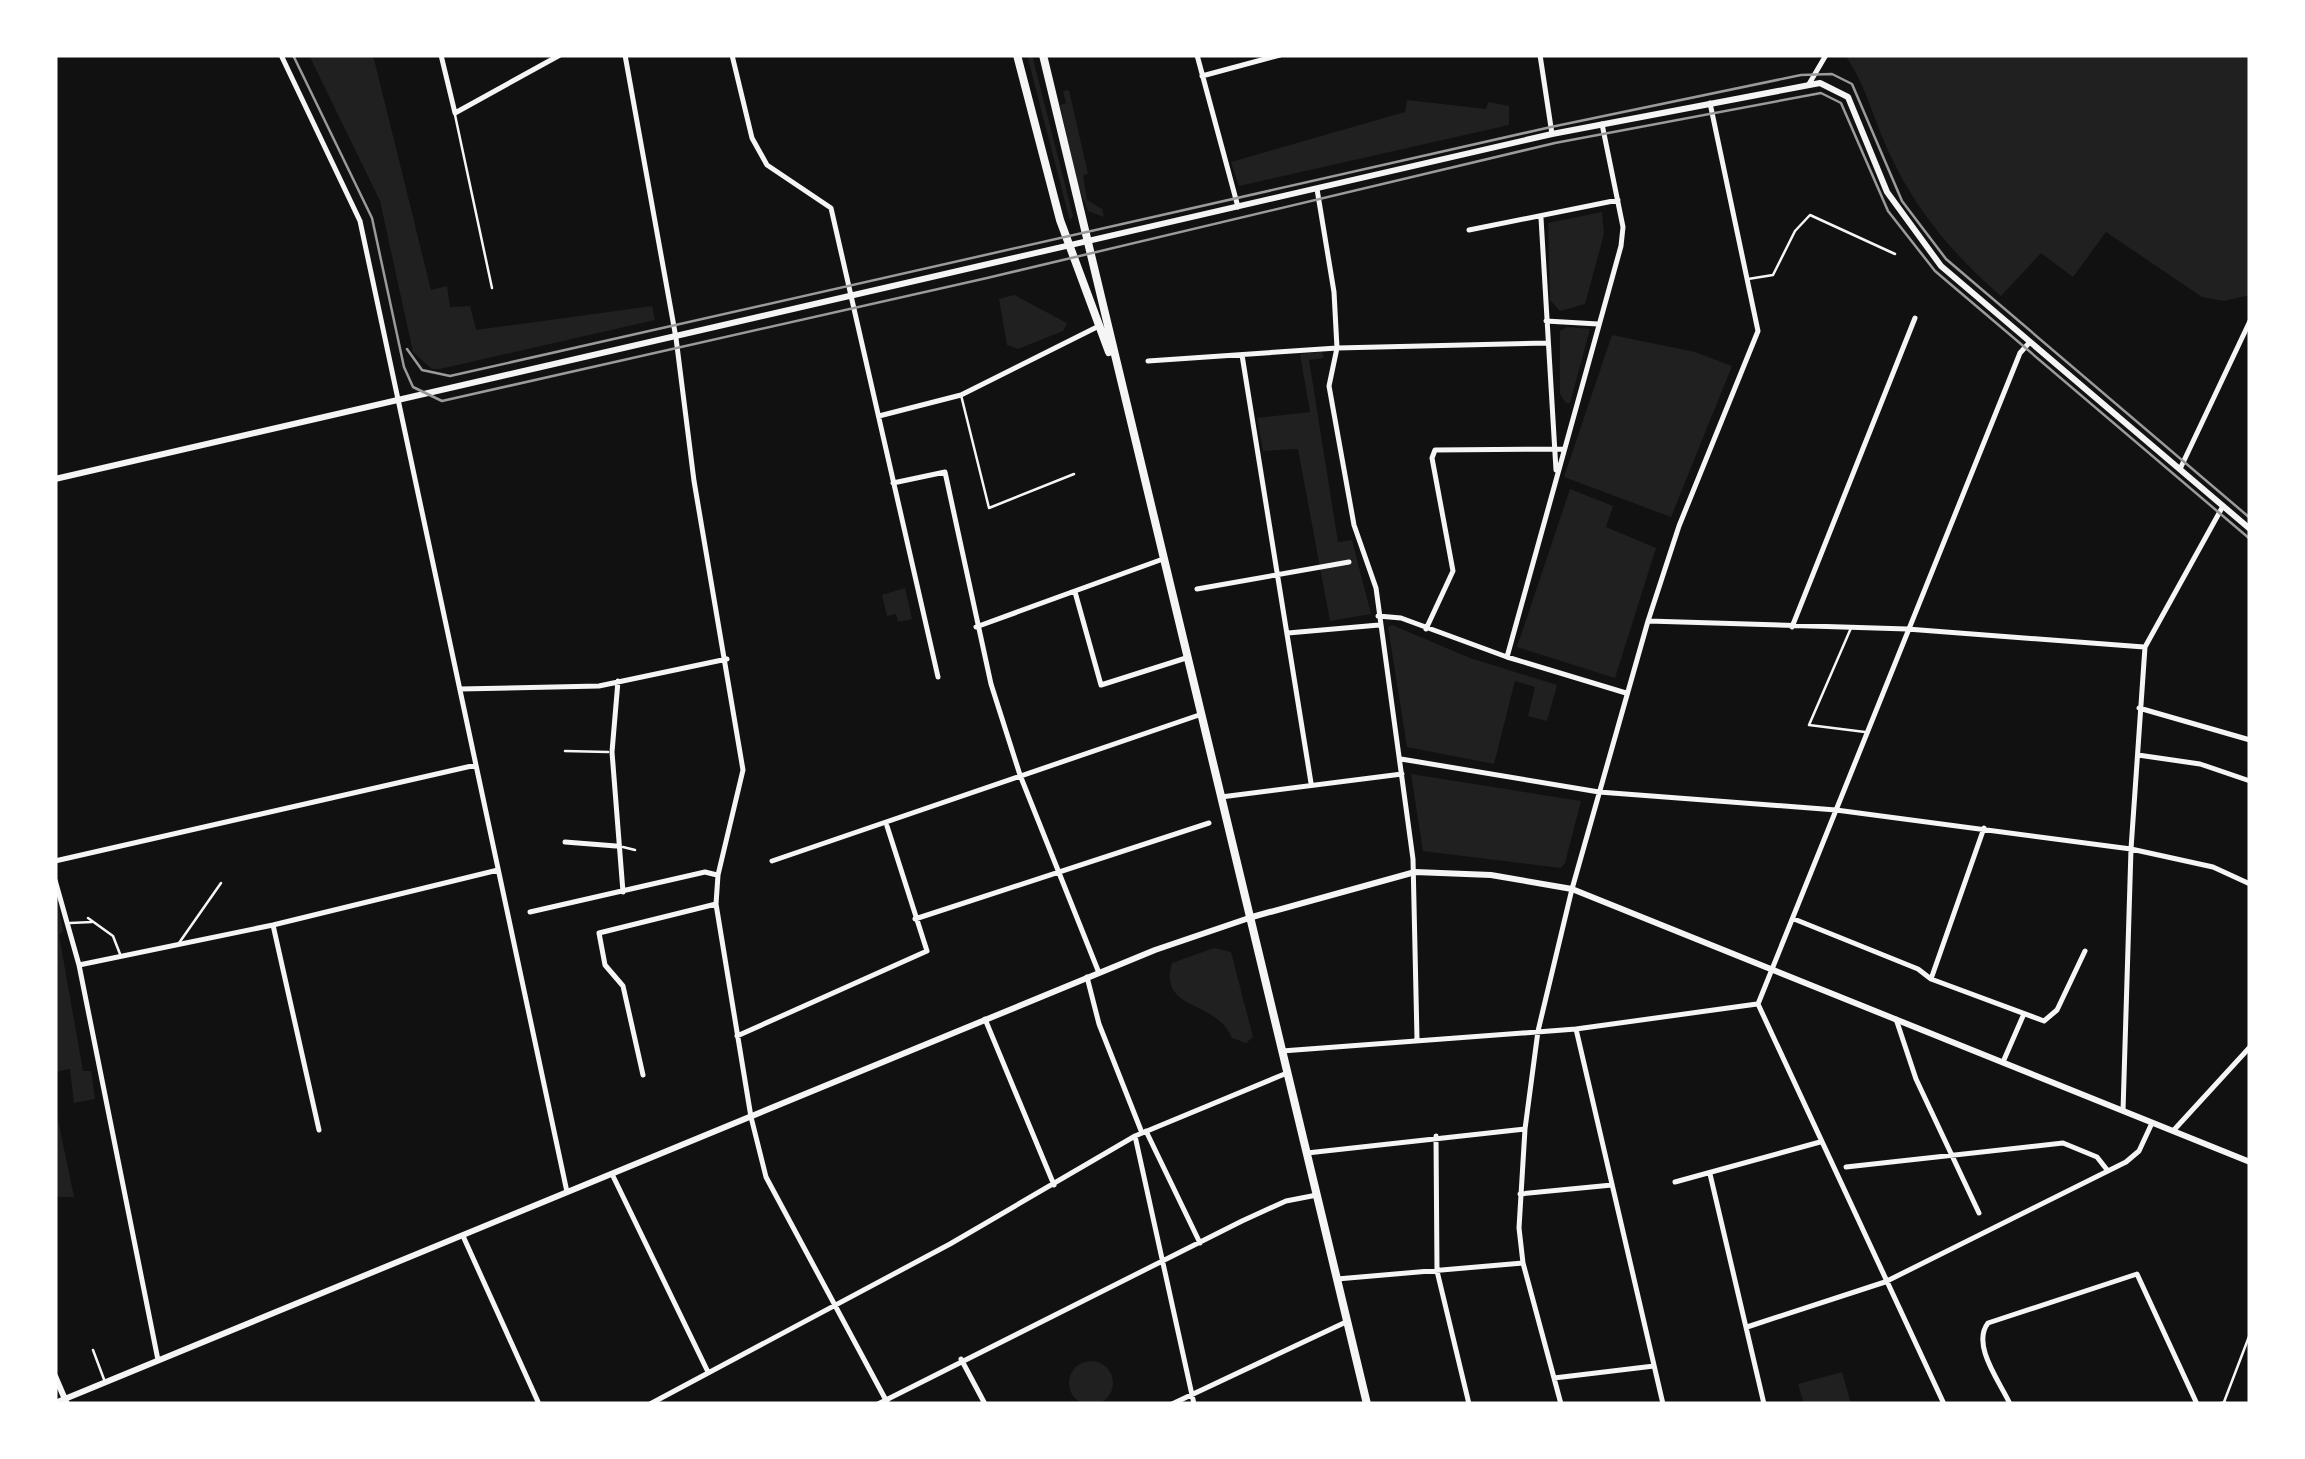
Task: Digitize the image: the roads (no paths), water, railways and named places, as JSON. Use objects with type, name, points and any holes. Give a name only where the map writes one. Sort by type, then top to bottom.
[{"type":"main road","points":[[1017,55],[1068,248],[1118,375]]},
{"type":"main road","points":[[1043,55],[1368,1404]]},
{"type":"street","points":[[281,55],[360,221],[567,1192]]},
{"type":"street","points":[[440,55],[455,113],[560,55]]},
{"type":"street","points":[[626,55],[676,338],[694,481],[727,659],[743,783],[718,875],[716,904],[751,1117],[766,1177],[887,1402]]},
{"type":"street","points":[[732,55],[752,138],[767,164],[831,208],[938,676]]},
{"type":"street","points":[[1196,55],[1238,208]]},
{"type":"street","points":[[1202,76],[1280,55]]},
{"type":"street","points":[[1540,55],[1552,134]]},
{"type":"street","points":[[1809,84],[1826,55]]},
{"type":"street","points":[[55,480],[1552,134],[1809,84],[1834,87],[1848,97],[1878,176],[1908,226],[1954,280],[2250,529]]},
{"type":"street","points":[[1561,1404],[1523,1263],[1520,1194],[1538,1031],[1572,888],[1648,620],[1679,526],[1758,332],[1710,103]]},
{"type":"street","points":[[1507,657],[1556,478],[1560,449],[1621,246],[1623,226],[1602,124]]},
{"type":"street","points":[[1318,189],[1334,292],[1337,348],[1329,386],[1354,525],[1376,588],[1403,774],[1414,872],[1417,1039]]},
{"type":"street","points":[[1469,230],[1618,200]]},
{"type":"street","points":[[1541,218],[1546,320],[1560,449]]},
{"type":"street","points":[[1792,627],[1915,318]]},
{"type":"street","points":[[1546,320],[1598,324]]},
{"type":"street","points":[[2180,470],[2250,321]]},
{"type":"street","points":[[878,416],[961,395],[1099,326]]},
{"type":"street","points":[[1148,362],[1337,348],[1548,343]]},
{"type":"street","points":[[1944,1404],[1758,1004],[2020,354],[2029,343]]},
{"type":"street","points":[[1242,355],[1311,783]]},
{"type":"street","points":[[1426,629],[1453,571],[1432,458],[1439,448],[1560,449]]},
{"type":"street","points":[[893,483],[945,472],[979,618],[976,626],[1020,775],[1098,973]]},
{"type":"street","points":[[2124,1111],[2131,849],[2145,647],[2222,506]]},
{"type":"street","points":[[976,626],[1163,559]]},
{"type":"street","points":[[1197,589],[1349,562]]},
{"type":"street","points":[[1075,592],[1101,685],[1188,658]]},
{"type":"street","points":[[1378,616],[1389,615],[1507,657],[1626,693]]},
{"type":"street","points":[[1648,620],[1908,629],[2145,647]]},
{"type":"street","points":[[1288,632],[1334,632],[1380,625]]},
{"type":"street","points":[[460,689],[530,691],[618,681],[727,659]]},
{"type":"street","points":[[618,681],[612,752],[616,846],[623,892]]},
{"type":"street","points":[[2139,708],[2250,740]]},
{"type":"street","points":[[772,861],[887,826],[1020,775],[1202,714]]},
{"type":"street","points":[[2138,755],[2200,764],[2250,781]]},
{"type":"street","points":[[1401,758],[1599,792],[1836,810],[2131,849],[2213,867],[2250,884]]},
{"type":"street","points":[[55,861],[476,765]]},
{"type":"street","points":[[1221,796],[1403,774]]},
{"type":"street","points":[[915,918],[1210,823]]},
{"type":"street","points":[[737,1036],[927,950],[887,826]]},
{"type":"street","points":[[1930,980],[1984,828]]},
{"type":"street","points":[[564,842],[616,846]]},
{"type":"street","points":[[79,965],[498,870]]},
{"type":"street","points":[[530,912],[704,872],[718,875]]},
{"type":"street","points":[[55,1403],[66,1402],[1087,977],[1252,917],[1414,872],[1491,875],[1572,888],[2250,1162]]},
{"type":"street","points":[[55,880],[79,965],[159,1362]]},
{"type":"street","points":[[643,1076],[623,986],[605,965],[598,933],[716,904]]},
{"type":"street","points":[[1794,919],[1918,968],[1930,980],[2044,1021],[2052,1018],[2085,951]]},
{"type":"street","points":[[273,924],[318,1130]]},
{"type":"street","points":[[1087,977],[1141,1134],[1200,1243]]},
{"type":"street","points":[[1282,1051],[1576,1029],[1758,1004]]},
{"type":"street","points":[[2002,1062],[2023,1016]]},
{"type":"street","points":[[986,1018],[1054,1185]]},
{"type":"street","points":[[1896,1019],[1916,1079],[1979,1213]]},
{"type":"street","points":[[1576,1029],[1664,1404]]},
{"type":"street","points":[[2173,1131],[2250,1047]]},
{"type":"street","points":[[650,1404],[1141,1134],[1287,1073]]},
{"type":"street","points":[[1747,1327],[1885,1282],[2108,1171],[2139,1151],[2152,1123]]},
{"type":"street","points":[[1307,1153],[1525,1129]]},
{"type":"street","points":[[1141,1134],[1161,1263],[1194,1404]]},
{"type":"street","points":[[1436,1136],[1438,1272],[1469,1404]]},
{"type":"street","points":[[1675,1182],[1820,1142]]},
{"type":"street","points":[[1846,1167],[2063,1143],[2097,1157],[2108,1171]]},
{"type":"street","points":[[612,1174],[708,1372]]},
{"type":"street","points":[[1710,1174],[1764,1404]]},
{"type":"street","points":[[1520,1194],[1613,1184]]},
{"type":"street","points":[[878,1404],[961,1358],[1286,1201],[1317,1195]]},
{"type":"street","points":[[462,1236],[539,1404]]},
{"type":"street","points":[[1337,1279],[1523,1263]]},
{"type":"street","points":[[2010,1404],[1983,1346],[1983,1329],[1988,1323],[2136,1274],[2196,1404]]},
{"type":"street","points":[[1172,1404],[1347,1321]]},
{"type":"street","points":[[961,1358],[985,1404]]},
{"type":"street","points":[[1554,1378],[1654,1366]]},
{"type":"street","points":[[55,1376],[66,1402]]},
{"type":"lane","points":[[455,113],[492,288]]},
{"type":"lane","points":[[1746,279],[1773,275],[1795,231],[1810,215],[1895,254]]},
{"type":"lane","points":[[961,395],[989,508],[1074,474]]},
{"type":"lane","points":[[1851,628],[1810,725],[1866,732]]},
{"type":"lane","points":[[565,751],[612,752]]},
{"type":"lane","points":[[616,846],[636,850]]},
{"type":"lane","points":[[178,944],[221,883]]},
{"type":"lane","points":[[88,918],[113,936],[121,956]]},
{"type":"lane","points":[[68,923],[93,922]]},
{"type":"lane","points":[[2223,1404],[2250,1334]]},
{"type":"lane","points":[[92,1350],[105,1384]]},
{"type":"tram line","points":[[293,55],[372,218],[404,367],[413,387],[442,401],[987,278],[1555,143],[1821,93],[1841,103],[1888,211],[1935,271],[2250,539]]},
{"type":"tram line","points":[[407,349],[422,370],[450,376],[1551,127],[1801,75],[1832,74],[1852,84],[1902,201],[1946,259],[2250,518]]}]
